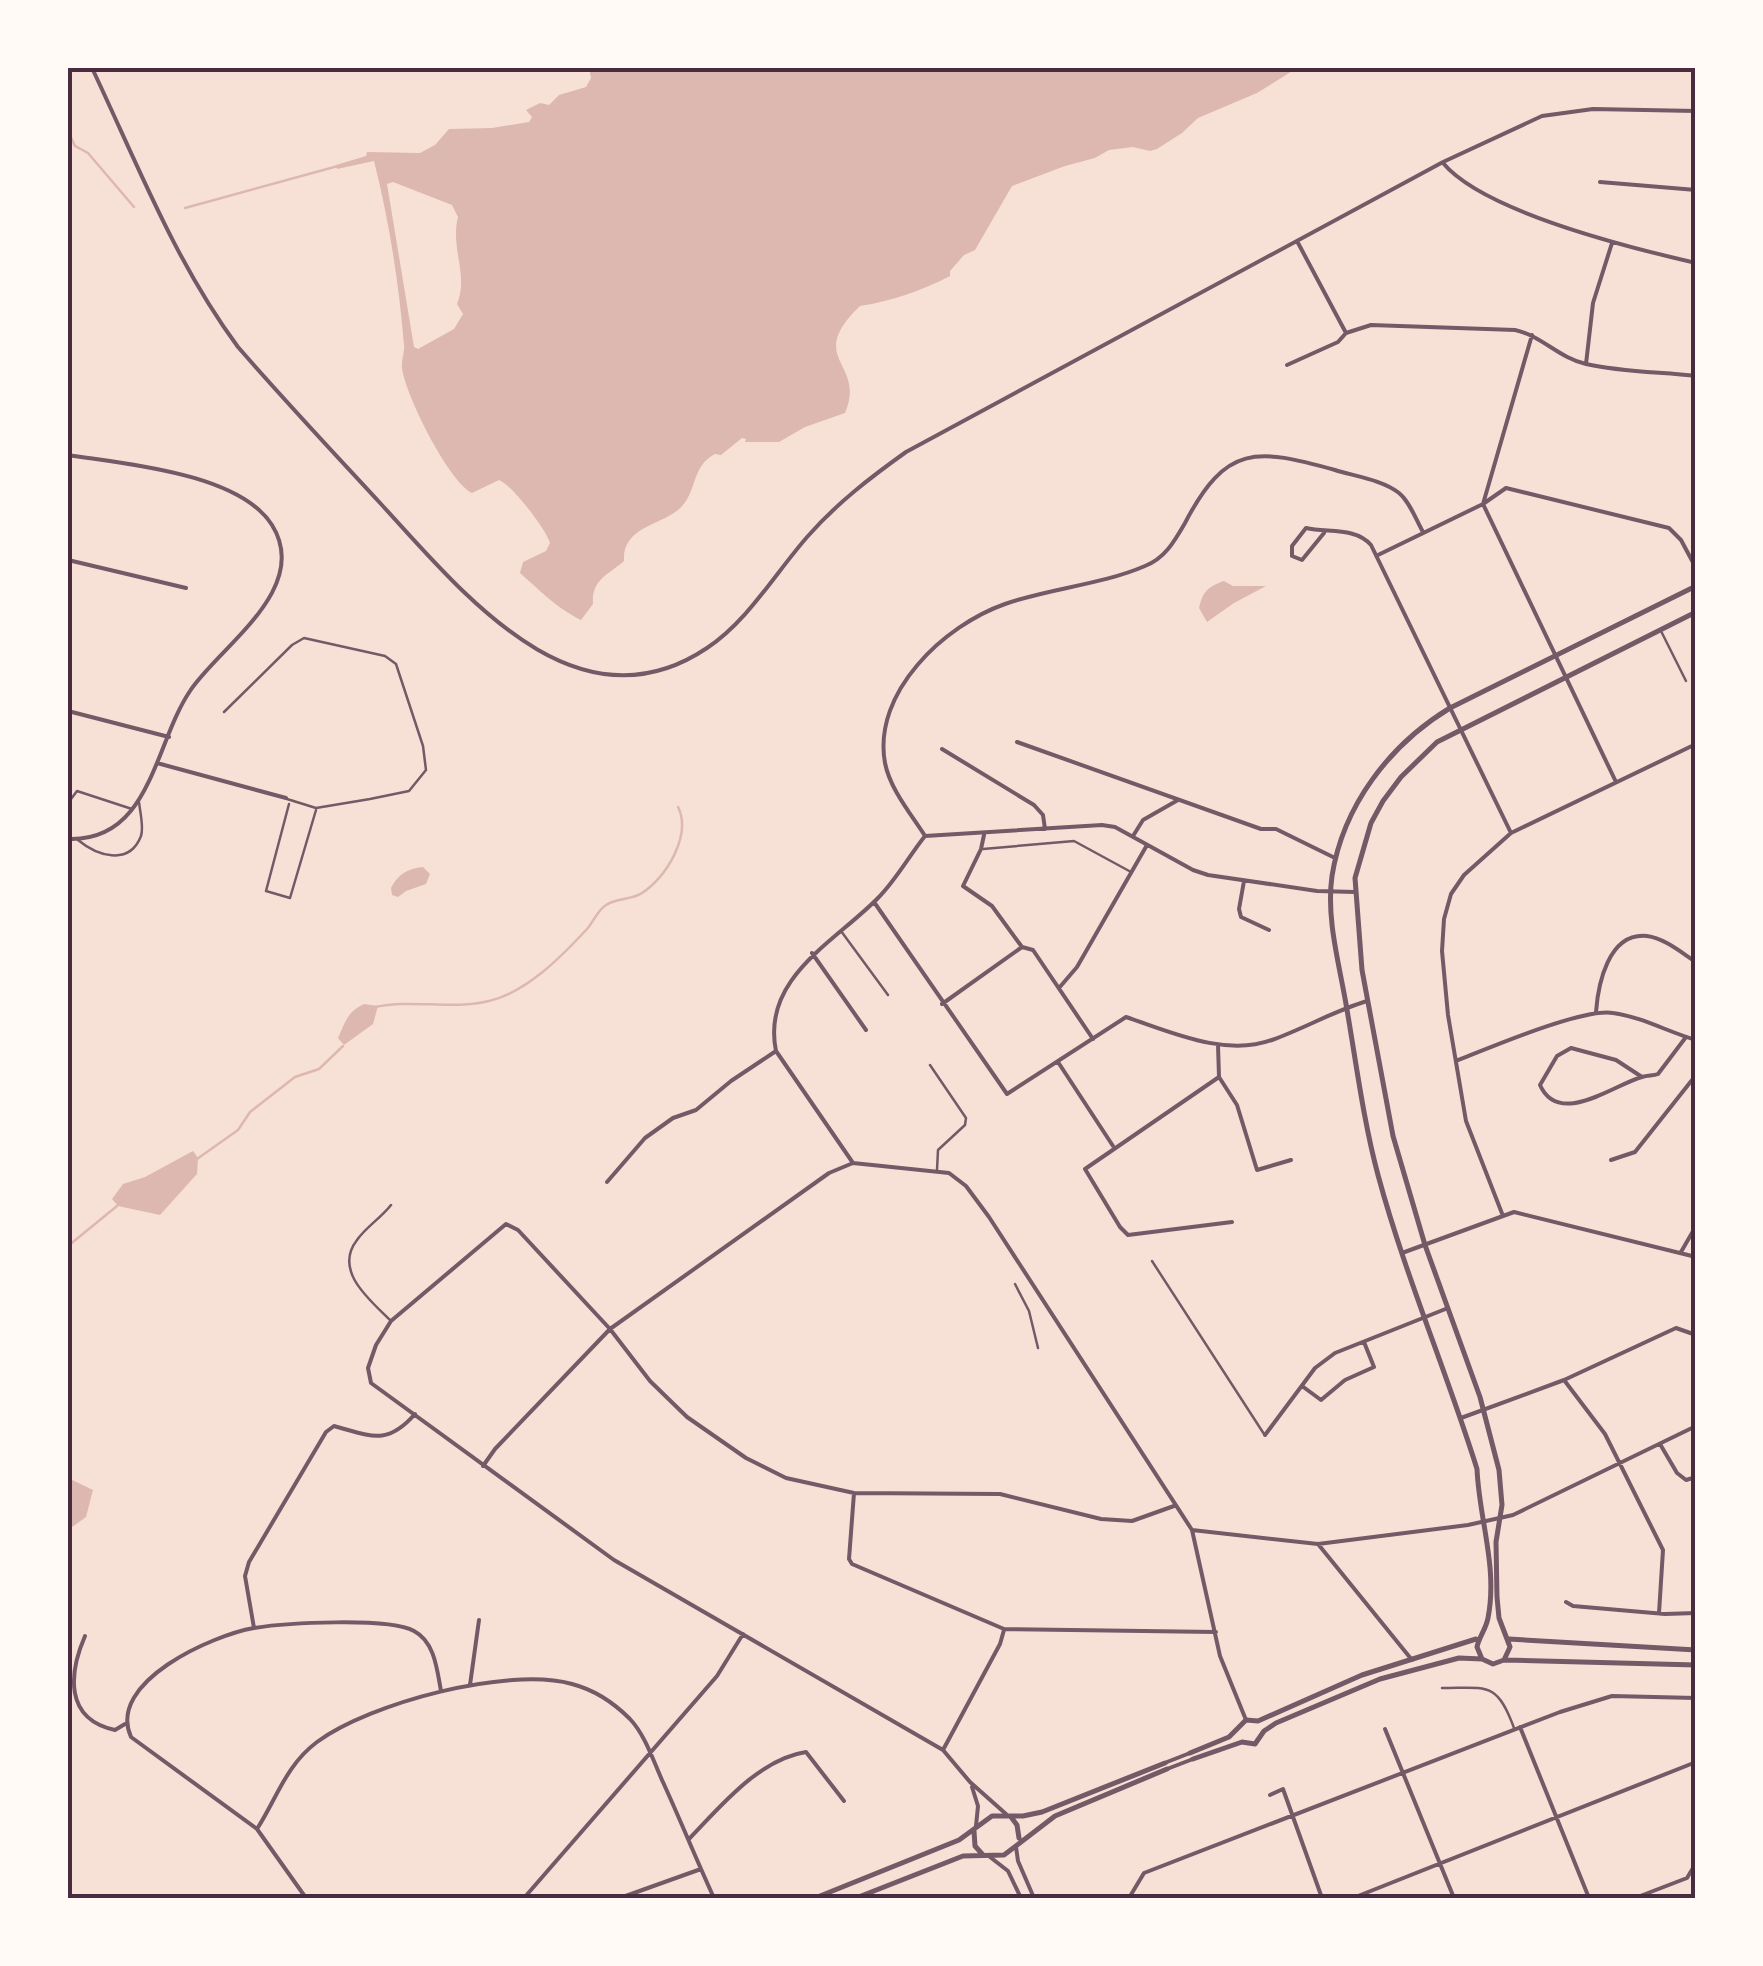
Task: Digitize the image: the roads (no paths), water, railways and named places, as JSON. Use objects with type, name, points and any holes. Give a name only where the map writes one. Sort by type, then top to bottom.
[{"type":"street","points":[[92,68],[180,257],[238,347],[482,611],[539,650],[588,670],[615,676],[670,668],[719,640],[838,504],[906,452],[1443,162],[1542,116],[1593,109],[1696,112]]},
{"type":"street","points":[[1443,162],[1462,182],[1612,243],[1696,263]]},
{"type":"street","points":[[1600,182],[1696,190]]},
{"type":"street","points":[[1297,241],[1346,332]]},
{"type":"street","points":[[1586,364],[1593,302],[1612,243]]},
{"type":"street","points":[[1286,365],[1338,342],[1346,332],[1371,326],[1516,330],[1562,356],[1586,364],[1696,376]]},
{"type":"street","points":[[1532,336],[1483,504],[1616,782]]},
{"type":"street","points":[[68,454],[192,478],[223,488],[247,499],[273,528],[280,547],[272,593],[243,633],[194,685],[139,802],[107,832],[68,839]]},
{"type":"street","points":[[925,836],[891,781],[885,762],[888,717],[895,697],[912,673],[932,651],[973,619],[1027,597],[1133,571],[1163,555],[1220,471],[1255,455],[1290,458],[1388,487],[1405,500],[1423,532]]},
{"type":"street","points":[[1378,556],[1483,504],[1506,488],[1649,522],[1675,532],[1696,568]]},
{"type":"street","points":[[1324,533],[1308,556],[1302,560],[1292,556],[1292,546],[1306,528],[1364,537],[1378,556],[1511,833]]},
{"type":"street","points":[[68,560],[186,588]]},
{"type":"street","points":[[1482,1659],[1477,1652],[1490,1600],[1490,1543],[1478,1506],[1477,1469],[1402,1253],[1367,1130],[1331,892],[1336,858],[1348,820],[1370,782],[1415,732],[1450,708],[1696,586]]},
{"type":"street","points":[[1504,1660],[1510,1651],[1497,1598],[1496,1542],[1502,1518],[1499,1470],[1484,1411],[1425,1245],[1393,1136],[1356,920],[1359,855],[1383,800],[1417,759],[1437,742],[1696,612]]},
{"type":"street","points":[[68,711],[169,738]]},
{"type":"street","points":[[1017,742],[1261,829],[1276,829],[1336,858]]},
{"type":"street","points":[[1504,1216],[1472,1144],[1444,989],[1444,919],[1451,894],[1464,875],[1511,833],[1696,744]]},
{"type":"street","points":[[942,749],[1034,805],[1043,814],[1046,830]]},
{"type":"street","points":[[157,763],[288,799]]},
{"type":"street","points":[[1133,836],[1143,820],[1178,800]]},
{"type":"street","points":[[925,836],[1102,825],[1133,836],[1193,870],[1244,881],[1356,892]]},
{"type":"street","points":[[984,834],[963,886],[992,906],[1022,946],[1034,950],[1093,1039]]},
{"type":"street","points":[[854,1163],[776,1051],[774,1025],[778,1004],[812,953],[874,902],[925,836]]},
{"type":"street","points":[[1059,988],[1077,967],[1146,844]]},
{"type":"street","points":[[1244,881],[1241,916],[1268,930]]},
{"type":"street","points":[[874,902],[1002,1091],[1010,1093],[1126,1017],[1218,1044],[1268,1042],[1368,1001]]},
{"type":"street","points":[[1596,1012],[1602,970],[1632,938],[1654,937],[1696,962]]},
{"type":"street","points":[[942,1004],[1022,946]]},
{"type":"street","points":[[812,953],[866,1030]]},
{"type":"street","points":[[1456,1061],[1501,1042],[1596,1012],[1640,1020],[1696,1040]]},
{"type":"street","points":[[1642,1076],[1616,1060],[1571,1048],[1556,1056],[1540,1085],[1557,1103],[1573,1103],[1642,1076],[1658,1074],[1686,1037]]},
{"type":"street","points":[[1218,1044],[1219,1078],[1237,1105],[1257,1170],[1292,1160]]},
{"type":"street","points":[[607,1182],[645,1138],[673,1118],[696,1110],[776,1051]]},
{"type":"street","points":[[1058,1062],[1114,1147]]},
{"type":"street","points":[[1611,1160],[1635,1152],[1696,1075]]},
{"type":"street","points":[[1219,1078],[1085,1170],[1120,1228],[1128,1234],[1232,1222]]},
{"type":"street","points":[[483,1466],[610,1329],[829,1173],[854,1163],[937,1170],[955,1176],[989,1217],[1192,1530],[1220,1656],[1246,1720]]},
{"type":"street","points":[[1402,1253],[1514,1212],[1696,1257]]},
{"type":"street","points":[[1034,1898],[1018,1861],[1020,1830],[943,1750],[614,1560],[371,1383],[368,1368],[376,1344],[391,1320],[506,1224],[518,1230],[610,1329],[650,1381],[687,1416],[746,1458],[786,1478],[854,1493],[1000,1494],[1101,1519],[1132,1522],[1174,1506]]},
{"type":"street","points":[[1681,1253],[1696,1226]]},
{"type":"street","points":[[1265,1435],[1315,1368],[1335,1353],[1448,1308]]},
{"type":"street","points":[[1461,1418],[1564,1380],[1676,1328],[1696,1335]]},
{"type":"street","points":[[1302,1386],[1321,1400],[1345,1380],[1374,1366],[1364,1342]]},
{"type":"street","points":[[1564,1380],[1605,1434],[1662,1550],[1659,1613]]},
{"type":"street","points":[[254,1628],[246,1576],[249,1562],[326,1432],[334,1426],[383,1437],[397,1432],[414,1414]]},
{"type":"street","points":[[1192,1530],[1318,1544],[1484,1522],[1502,1518],[1696,1426]]},
{"type":"street","points":[[1660,1444],[1679,1476],[1686,1480],[1696,1477]]},
{"type":"street","points":[[854,1493],[849,1559],[852,1564],[1004,1629],[1216,1632]]},
{"type":"street","points":[[1318,1544],[1412,1660]]},
{"type":"street","points":[[1566,1602],[1573,1606],[1696,1613]]},
{"type":"street","points":[[470,1687],[479,1620]]},
{"type":"street","points":[[306,1898],[257,1829],[131,1737],[125,1724],[130,1705],[144,1684],[176,1658],[213,1641],[254,1628],[360,1623],[389,1624],[415,1631],[431,1648],[442,1692]]},
{"type":"street","points":[[943,1750],[1000,1644],[1004,1629]]},
{"type":"street","points":[[1246,1720],[1258,1722],[1362,1675],[1494,1630],[1506,1637],[1696,1650]]},
{"type":"street","points":[[524,1898],[717,1676],[743,1634]]},
{"type":"street","points":[[84,1636],[72,1675],[78,1700],[101,1727],[115,1730],[125,1724]]},
{"type":"street","points":[[815,1898],[975,1829],[992,1816],[1048,1810],[1192,1756],[1242,1742],[1256,1744],[1264,1732],[1380,1679],[1442,1661],[1696,1665]]},
{"type":"street","points":[[257,1829],[290,1767],[318,1741],[418,1695],[530,1678],[570,1683],[605,1696],[633,1722],[714,1898]]},
{"type":"street","points":[[1130,1898],[1144,1873],[1517,1728],[1612,1696],[1696,1698]]},
{"type":"street","points":[[1192,1756],[1237,1732],[1246,1720]]},
{"type":"street","points":[[1258,1722],[1264,1732]]},
{"type":"street","points":[[1517,1728],[1590,1898]]},
{"type":"street","points":[[1386,1729],[1454,1898]]},
{"type":"street","points":[[1237,1732],[1242,1742]]},
{"type":"street","points":[[689,1839],[730,1797],[791,1754],[806,1752],[844,1801]]},
{"type":"street","points":[[1353,1898],[1696,1762]]},
{"type":"street","points":[[856,1898],[963,1856],[1004,1855],[1055,1816],[1166,1766]]},
{"type":"street","points":[[970,1782],[978,1806],[975,1846],[1008,1871],[1020,1898]]},
{"type":"street","points":[[1270,1795],[1283,1789],[1322,1898]]},
{"type":"street","points":[[1635,1898],[1686,1878],[1696,1863]]},
{"type":"street","points":[[620,1898],[701,1869]]},
{"type":"lane","points":[[1661,629],[1686,682]]},
{"type":"lane","points":[[224,712],[292,645],[304,638],[384,656],[396,664],[423,746],[426,770],[409,790],[316,808],[288,799],[266,891],[290,898],[316,808]]},
{"type":"lane","points":[[68,803],[77,791],[133,809]]},
{"type":"lane","points":[[77,840],[94,854],[118,856],[142,834],[139,802]]},
{"type":"lane","points":[[981,849],[1074,841],[1130,872]]},
{"type":"lane","points":[[840,930],[888,995]]},
{"type":"lane","points":[[930,1065],[966,1118],[965,1126],[938,1150],[937,1170]]},
{"type":"lane","points":[[391,1206],[356,1240],[349,1266],[365,1295],[391,1320]]},
{"type":"lane","points":[[1152,1261],[1265,1435]]},
{"type":"lane","points":[[1015,1284],[1030,1311],[1038,1348]]},
{"type":"lane","points":[[1442,1688],[1494,1692],[1504,1701],[1517,1728]]},
{"type":"waterway","points":[[68,131],[75,146],[88,153],[134,207]]},
{"type":"waterway","points":[[185,208],[338,166]]},
{"type":"waterway","points":[[375,1007],[475,1004],[517,990],[566,950],[603,907],[638,895],[660,877],[679,843],[682,830],[678,807]]},
{"type":"waterway","points":[[197,1159],[238,1130],[250,1112],[295,1077],[319,1069],[343,1046]]},
{"type":"waterway","points":[[68,1246],[117,1206]]}]
